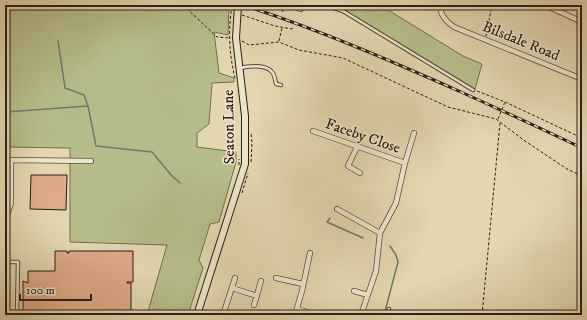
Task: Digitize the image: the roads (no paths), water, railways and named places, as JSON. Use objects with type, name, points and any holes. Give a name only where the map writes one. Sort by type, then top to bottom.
[{"type":"main road","name":"Seaton Lane","points":[[197,315],[245,164],[244,116],[236,38],[238,5]]},
{"type":"street","name":"Bilsdale Road","points":[[440,5],[440,10],[446,21],[454,27],[582,79]]},
{"type":"street","points":[[545,5],[582,22]]},
{"type":"street","name":"Faceby Close","points":[[313,131],[405,163]]},
{"type":"street","points":[[361,315],[376,271],[380,234],[396,203],[405,163],[414,133]]},
{"type":"street","points":[[357,147],[348,166],[360,173]]},
{"type":"street","points":[[5,221],[11,203],[11,160],[91,161]]},
{"type":"street","points":[[337,209],[380,234]]},
{"type":"street","points":[[295,315],[310,253]]},
{"type":"street","points":[[223,315],[235,278]]},
{"type":"street","points":[[276,278],[303,284]]},
{"type":"street","points":[[254,305],[261,281]]},
{"type":"street","points":[[232,288],[256,296]]},
{"type":"street","points":[[354,291],[368,295]]},
{"type":"street","points":[[297,309],[307,312]]},
{"type":"lane","points":[[287,5],[301,10]]},
{"type":"lane","points":[[324,5],[343,11],[473,90]]},
{"type":"lane","points":[[240,68],[254,66],[271,70],[274,73],[276,84],[281,85]]},
{"type":"lane","points":[[5,262],[18,262],[17,315]]},
{"type":"lane","points":[[387,315],[389,309]]},
{"type":"waterway","points":[[5,112],[88,106],[84,95],[65,88],[58,41]]},
{"type":"waterway","points":[[88,106],[96,146],[152,152],[172,176],[180,183]]},
{"type":"waterway","points":[[330,218],[327,222],[363,238]]},
{"type":"waterway","points":[[384,315],[398,262],[396,255],[390,246]]},
{"type":"railway","points":[[243,5],[298,24],[380,57],[461,92],[582,148]]}]
